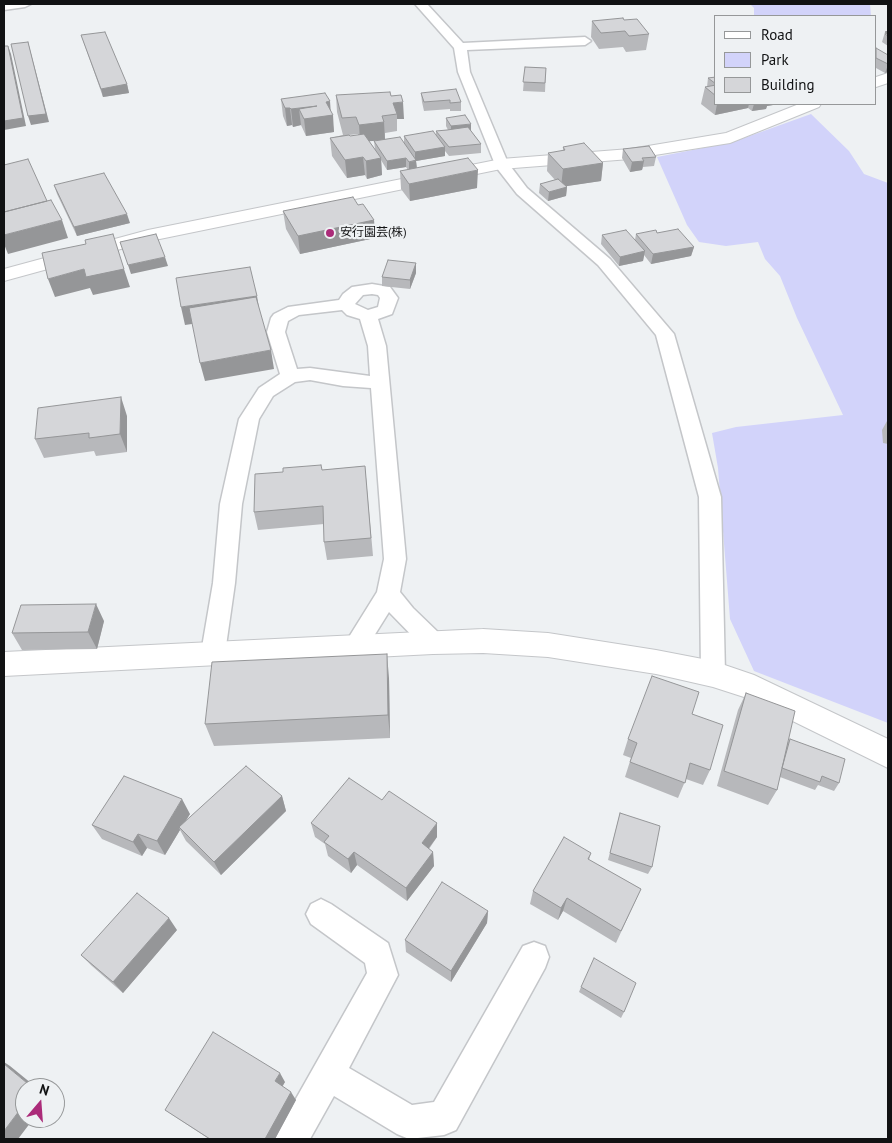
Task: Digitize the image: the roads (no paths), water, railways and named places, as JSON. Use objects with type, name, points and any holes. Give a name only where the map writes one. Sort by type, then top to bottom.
[{"type":"street","points":[[4,275],[148,236],[501,164],[630,154],[730,138],[791,107],[806,105]]},
{"type":"street","points":[[4,664],[433,642],[483,641],[548,645],[656,662],[713,674],[754,688],[888,754]]},
{"type":"lane","points":[[4,7],[25,4]]},
{"type":"lane","points":[[421,4],[460,47],[464,72],[501,164],[522,192],[604,262],[665,334],[710,497],[713,674]]},
{"type":"lane","points":[[460,47],[585,41]]},
{"type":"lane","points":[[290,376],[276,332],[280,318],[294,311],[346,305],[353,311],[368,316],[386,310],[389,298],[384,291],[372,289],[358,291],[349,298],[346,305]]},
{"type":"lane","points":[[356,645],[388,594],[395,559],[377,346],[368,316]]},
{"type":"lane","points":[[213,654],[224,582],[230,504],[249,419],[266,392],[290,376],[310,374],[343,380],[380,383]]},
{"type":"lane","points":[[388,594],[405,615],[433,642]]},
{"type":"lane","points":[[292,1139],[383,975],[377,954],[321,914]]},
{"type":"lane","points":[[328,1074],[408,1122],[444,1118],[534,956]]},
{"type":"place","name":"安行園芸(株)","points":[[330,233]]}]
